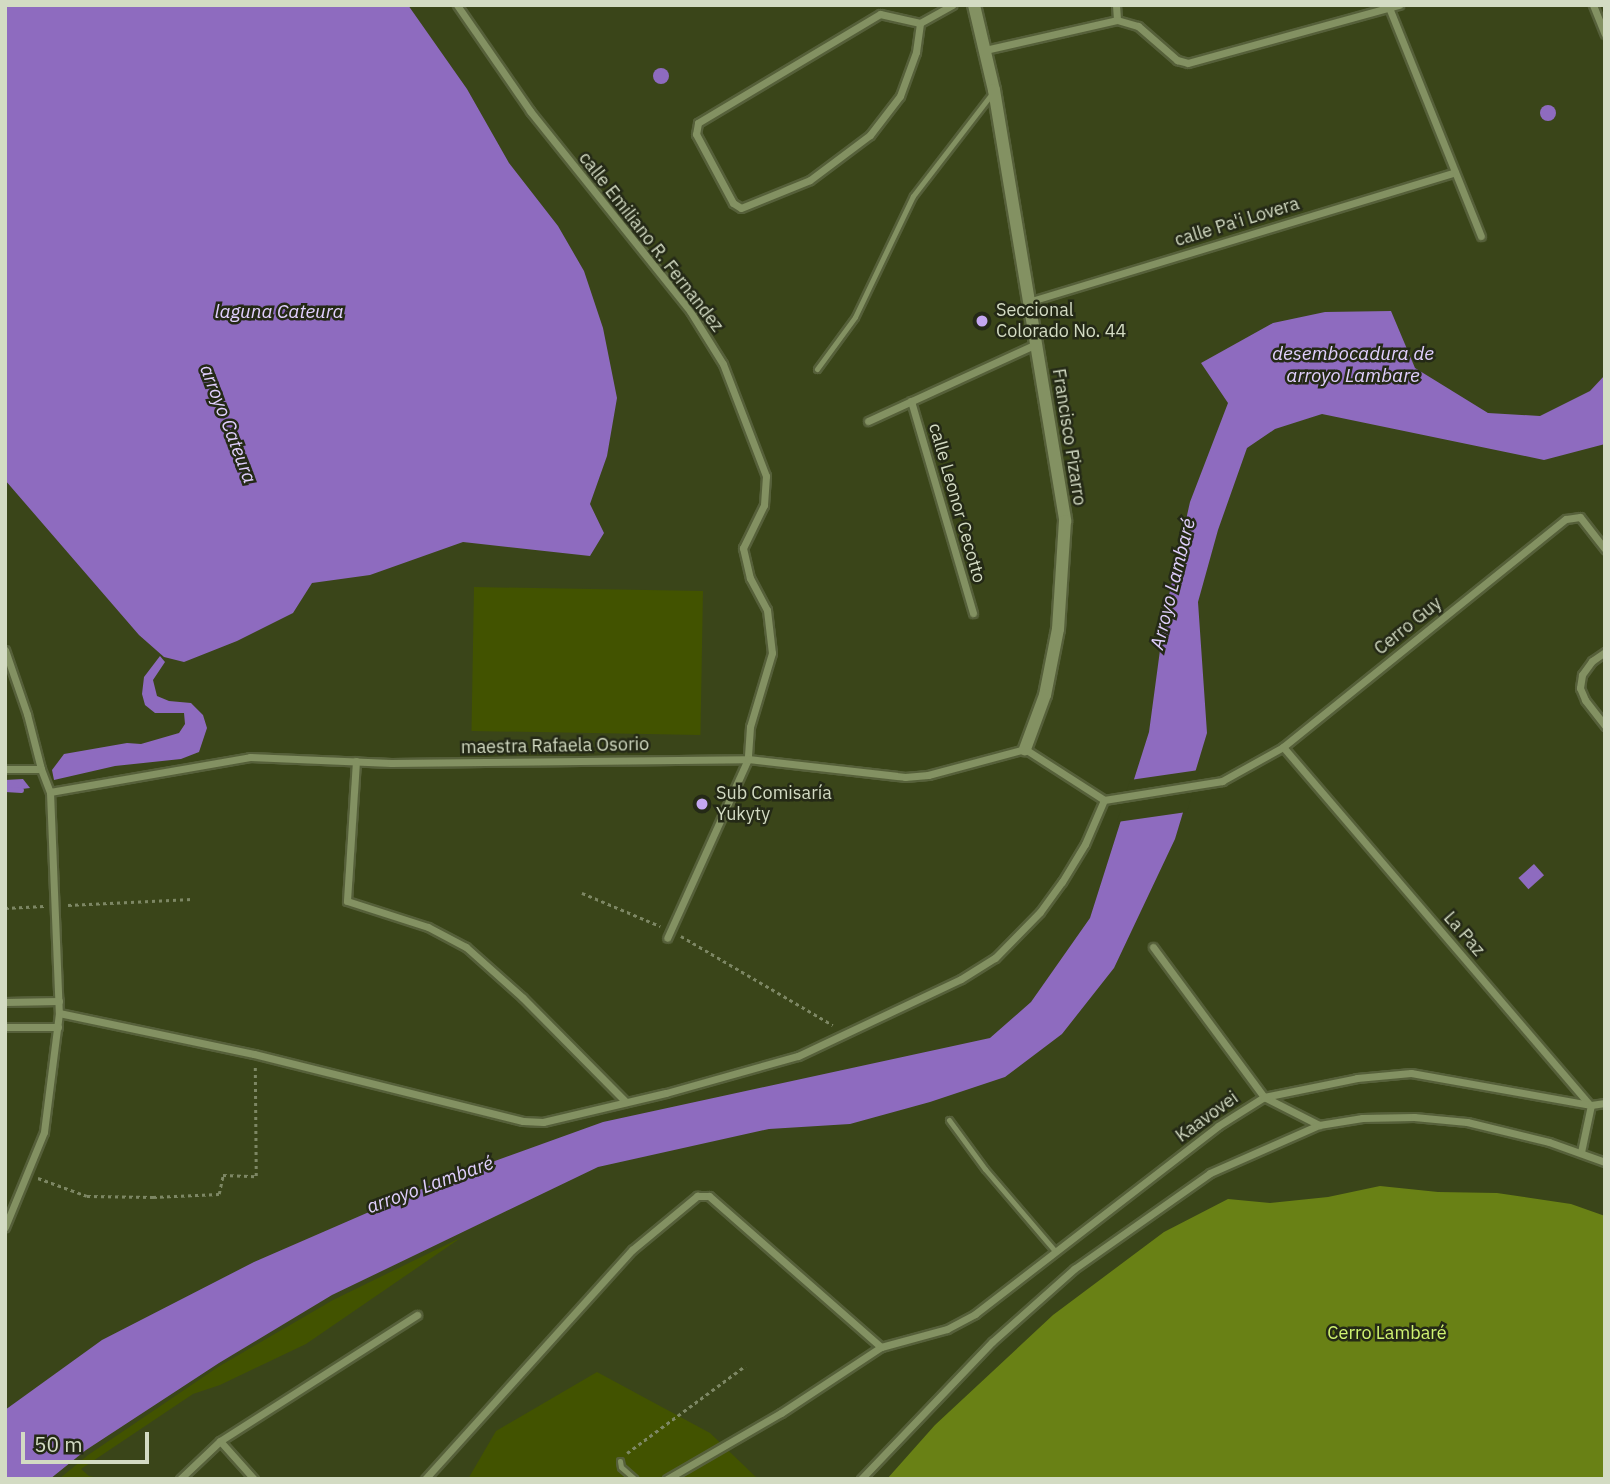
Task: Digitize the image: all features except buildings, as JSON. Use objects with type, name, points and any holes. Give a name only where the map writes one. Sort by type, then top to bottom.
[{"type":"street","name":"calle Emiliano R. Fernandez","points":[[457,5],[530,111],[690,311],[723,364],[755,443],[765,476],[765,498],[743,548],[750,578],[767,610],[772,641],[750,727],[748,760]]},
{"type":"street","points":[[920,23],[916,52],[900,96],[870,135],[810,180],[741,208],[733,203],[696,134],[698,122],[880,14],[897,15],[920,23],[952,5]]},
{"type":"street","name":"Francisco Pizarro","points":[[974,5],[994,90],[1027,303],[1037,344],[1065,520],[1058,629],[1045,695],[1025,749]]},
{"type":"street","points":[[1116,5],[1117,20]]},
{"type":"street","points":[[985,50],[1117,20],[1138,26],[1177,60],[1188,63],[1399,5]]},
{"type":"street","points":[[1593,5],[1605,34]]},
{"type":"street","points":[[1389,8],[1481,236]]},
{"type":"street","name":"calle Pa'i Lovera","points":[[1027,303],[1455,172]]},
{"type":"street","points":[[868,421],[1037,344]]},
{"type":"street","name":"calle Leonor Cecotto","points":[[911,401],[973,613]]},
{"type":"street","name":"Cerro Guy","points":[[1104,800],[1222,781],[1283,747],[1566,519],[1580,517],[1605,549]]},
{"type":"street","points":[[5,650],[50,792],[59,1001],[44,1132],[5,1227]]},
{"type":"street","points":[[1605,652],[1592,661],[1582,676],[1580,688],[1585,700],[1605,726]]},
{"type":"street","name":"La Paz","points":[[1283,747],[1591,1105]]},
{"type":"street","name":"maestra Rafaela Osorio","points":[[50,792],[250,757],[356,761],[748,760],[905,777],[928,775],[1025,749]]},
{"type":"street","points":[[59,1013],[254,1054],[523,1121],[543,1122],[798,1056],[961,979],[995,958],[1040,912],[1085,844],[1104,800],[1025,749]]},
{"type":"street","points":[[669,934],[748,760]]},
{"type":"street","points":[[356,761],[346,901],[428,927],[466,947],[523,998],[626,1102]]},
{"type":"street","points":[[5,769],[41,769]]},
{"type":"street","points":[[1153,947],[1264,1097],[1320,1125]]},
{"type":"street","points":[[5,1002],[59,1001]]},
{"type":"street","points":[[5,1027],[58,1027]]},
{"type":"street","name":"Kaavovei","points":[[667,1479],[781,1413],[881,1347],[947,1329],[975,1314],[1218,1126],[1264,1097],[1357,1078],[1411,1073],[1591,1105],[1605,1103]]},
{"type":"street","points":[[1581,1152],[1591,1105]]},
{"type":"street","points":[[861,1479],[992,1342],[1074,1269],[1210,1173],[1320,1125],[1362,1118],[1436,1118],[1489,1125],[1581,1152],[1605,1162]]},
{"type":"street","points":[[425,1479],[632,1250],[697,1196],[709,1196],[881,1347]]},
{"type":"street","points":[[180,1479],[220,1441],[417,1315]]},
{"type":"street","points":[[220,1441],[254,1479]]},
{"type":"lane","points":[[817,369],[855,317],[913,196],[994,90]]},
{"type":"lane","points":[[949,1120],[985,1169],[1056,1252]]},
{"type":"lane","points":[[620,1461],[621,1467],[635,1479]]},
{"type":"path","points":[[582,893],[669,934],[847,1034]]},
{"type":"path","points":[[5,908],[192,899]]},
{"type":"path","points":[[29,1174],[87,1196],[153,1197],[219,1194],[223,1175],[256,1176],[254,1054]]},
{"type":"path","points":[[620,1461],[745,1366]]},
{"type":"green space","points":[[474,587],[703,591],[700,735],[471,731]]},
{"type":"green space","name":"Cerro Lambaré","points":[[1380,1186],[1438,1192],[1497,1193],[1571,1204],[1605,1216],[1605,1479],[887,1479],[935,1425],[1053,1315],[1164,1232],[1228,1199],[1270,1203],[1328,1197]]},
{"type":"green space","points":[[462,1237],[306,1344],[220,1385],[193,1394],[81,1469],[89,1476],[103,1479],[59,1479],[88,1455],[218,1367],[333,1300]]},
{"type":"green space","points":[[597,1372],[710,1433],[758,1479],[468,1479],[496,1431]]},
{"type":"water","name":"laguna Cateura","points":[[5,5],[408,5],[467,89],[509,163],[558,226],[584,271],[603,328],[617,398],[607,456],[590,504],[604,533],[590,556],[463,542],[370,575],[312,583],[293,613],[237,641],[184,662],[164,657],[139,635],[5,480]]},
{"type":"water","points":[[661,68],[667,70],[667,82],[661,84],[655,82],[653,76],[655,70]]},
{"type":"water","points":[[1548,105],[1556,113],[1548,121],[1540,113]]},
{"type":"water","name":"desembocadura de arroyo Lambare","points":[[1391,311],[1415,368],[1488,413],[1540,416],[1590,391],[1605,375],[1605,444],[1544,460],[1322,414],[1275,429],[1247,448],[1218,530],[1198,602],[1207,733],[1175,839],[1114,968],[1062,1034],[1005,1077],[930,1102],[850,1124],[769,1129],[598,1167],[332,1295],[219,1363],[86,1450],[50,1479],[5,1479],[5,1410],[102,1340],[254,1262],[445,1179],[603,1122],[990,1038],[1031,1002],[1090,918],[1149,732],[1165,613],[1190,502],[1228,403],[1201,363],[1273,323],[1325,312]]},
{"type":"water","points":[[160,656],[165,662],[153,680],[157,696],[169,701],[191,703],[203,715],[207,728],[199,752],[181,759],[115,766],[54,780],[52,770],[64,754],[127,743],[141,744],[179,733],[185,724],[184,713],[155,713],[145,705],[142,694],[144,677]]},
{"type":"water","points":[[23,779],[30,788],[5,791],[5,780]]},
{"type":"water","points":[[1534,864],[1544,875],[1528,889],[1518,878]]},
{"type":"pier","points":[[1199,770],[1187,812],[1117,822],[1130,780]]},
{"type":"waterway","name":"arroyo Cateura","points":[[5,789],[21,790]]},
{"type":"place","name":"Seccional Colorado No. 44","points":[[982,321]]},
{"type":"place","name":"Sub Comisaría Yukyty","points":[[702,804]]},
{"type":"water label","name":"Arroyo Lambaré","points":[[1173,584]]},
{"type":"water label","name":"arroyo Lambaré","points":[[430,1185]]}]
